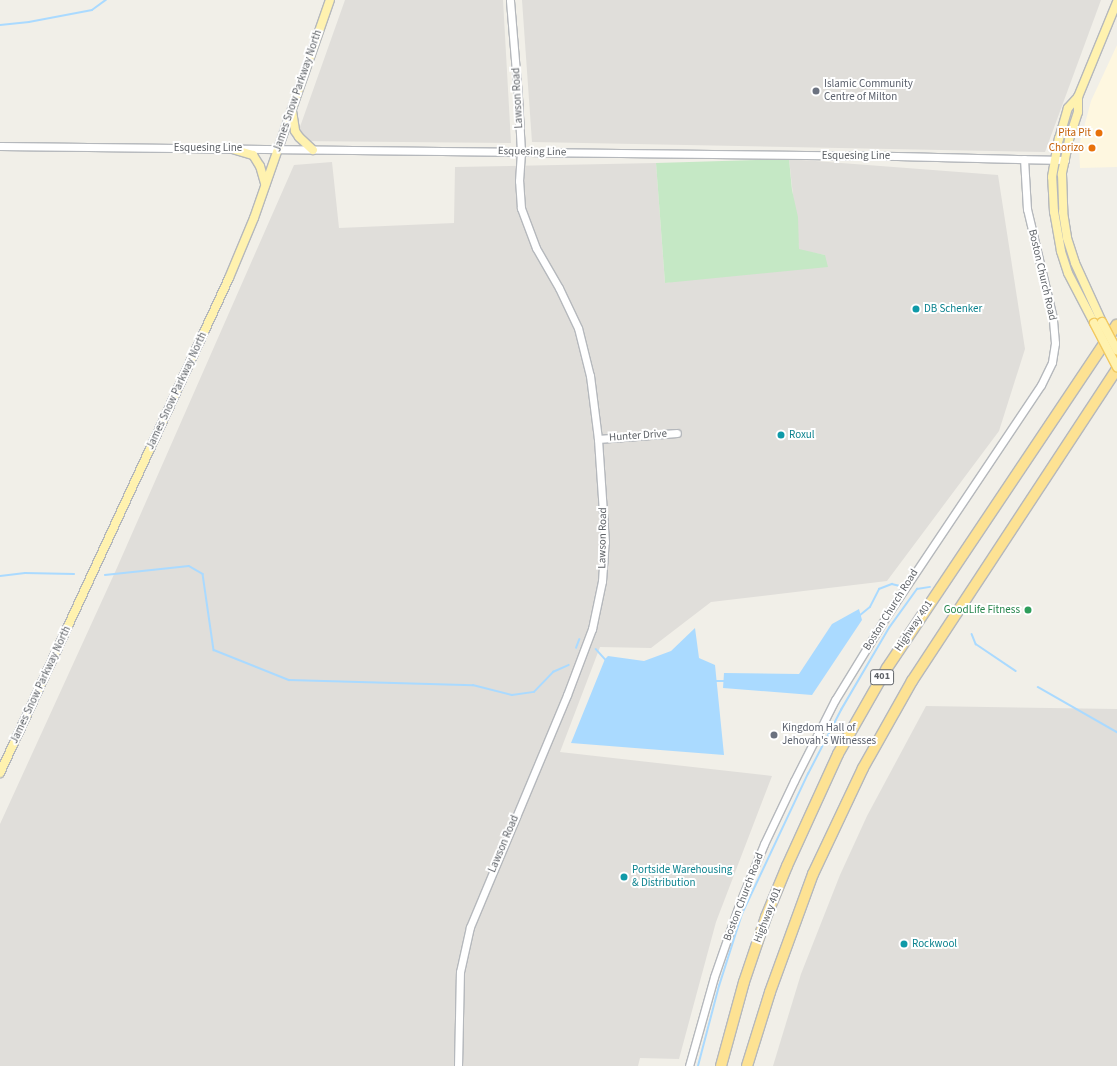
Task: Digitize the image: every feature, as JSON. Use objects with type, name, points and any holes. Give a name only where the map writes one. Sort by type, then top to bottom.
[{"type":"highway","name":"Highway 401","points":[[721,1066],[744,982],[766,917],[787,866],[838,754],[887,668],[1117,326]]},
{"type":"highway","name":"401","points":[[747,1066],[772,985],[810,881],[841,812],[864,768],[912,681],[1117,368]]},
{"type":"main road","name":"James Snow Parkway North","points":[[0,773],[229,278],[265,184],[330,0]]},
{"type":"main road","points":[[1117,2],[1078,96],[1068,108],[1054,160],[1052,196],[1057,235],[1068,273],[1098,323],[1117,350]]},
{"type":"main road","points":[[1078,96],[1078,112],[1065,160],[1061,189],[1068,238],[1075,263],[1117,368]]},
{"type":"main road","points":[[291,108],[295,131],[303,142],[313,150]]},
{"type":"main road","points":[[232,149],[253,155],[260,166],[265,184]]},
{"type":"street","name":"Lawson Road","points":[[458,1066],[460,972],[470,927],[567,695],[592,628],[602,581],[605,542],[603,492],[590,376],[578,328],[559,288],[536,248],[527,227],[522,208],[519,181],[521,152],[510,0]]},
{"type":"street","name":"Esquesing Line","points":[[0,146],[1065,160]]},
{"type":"street","name":"Boston Church Road","points":[[689,1066],[714,977],[740,902],[764,844],[797,774],[835,700],[889,612],[1041,385],[1052,362],[1055,343],[1053,318],[1027,209],[1024,159]]},
{"type":"street","name":"Hunter Drive","points":[[598,439],[677,433]]},
{"type":"shaded area","points":[[345,0],[503,0],[511,143],[295,141]]},
{"type":"shaded area","points":[[522,0],[1101,0],[1045,152],[532,142]]},
{"type":"shaded area","points":[[1117,45],[1117,167],[1080,168],[1079,146],[1091,101]]},
{"type":"shaded area","points":[[789,159],[998,175],[1025,349],[999,431],[887,581],[711,602],[651,648],[600,647],[560,752],[772,776],[716,922],[679,1059],[640,1058],[638,1066],[0,1066],[0,824],[116,570],[294,165],[332,162],[339,228],[454,223],[455,167],[656,163],[665,283],[825,255],[799,250]]},
{"type":"shaded area","name":"Rockwool","points":[[926,706],[1117,709],[1117,1066],[773,1066],[801,974],[840,875],[867,816]]},
{"type":"green space","points":[[789,159],[792,190],[798,217],[799,249],[825,255],[828,267],[665,283],[656,163]]},
{"type":"water","points":[[859,609],[862,620],[812,695],[723,688],[724,673],[799,674],[832,624]]},
{"type":"water","points":[[695,628],[699,658],[715,665],[724,755],[571,743],[605,659],[608,656],[644,661],[671,651]]},
{"type":"waterway","points":[[0,25],[29,22],[92,10],[106,0]]},
{"type":"waterway","points":[[105,575],[189,566],[203,574],[214,650],[289,680],[473,685],[512,695],[534,692],[553,672],[569,665]]},
{"type":"waterway","points":[[0,576],[25,573],[74,574]]},
{"type":"waterway","points":[[859,616],[870,607],[879,589],[892,584],[900,586]]},
{"type":"waterway","points":[[698,1066],[719,986],[742,914],[808,774],[841,710],[889,628],[917,589],[930,587]]},
{"type":"waterway","points":[[972,634],[976,644],[1016,671]]},
{"type":"waterway","points":[[576,648],[579,640]]},
{"type":"waterway","points":[[596,649],[606,660]]},
{"type":"waterway","points":[[716,681],[724,681]]},
{"type":"waterway","points":[[1038,687],[1117,732]]},
{"type":"place","name":"Islamic Community Centre of Milton","points":[[816,91]]},
{"type":"place","name":"Pita Pit","points":[[1099,133]]},
{"type":"place","name":"Chorizo","points":[[1092,148]]},
{"type":"place","name":"DB Schenker","points":[[916,309]]},
{"type":"place","name":"Roxul","points":[[781,435]]},
{"type":"place","name":"GoodLife Fitness","points":[[1028,610]]},
{"type":"place","name":"Kingdom Hall of Jehovah's Witnesses","points":[[774,735]]},
{"type":"place","name":"Portside Warehousing & Distribution","points":[[624,877]]},
{"type":"place","name":"Rockwool","points":[[904,944]]}]
